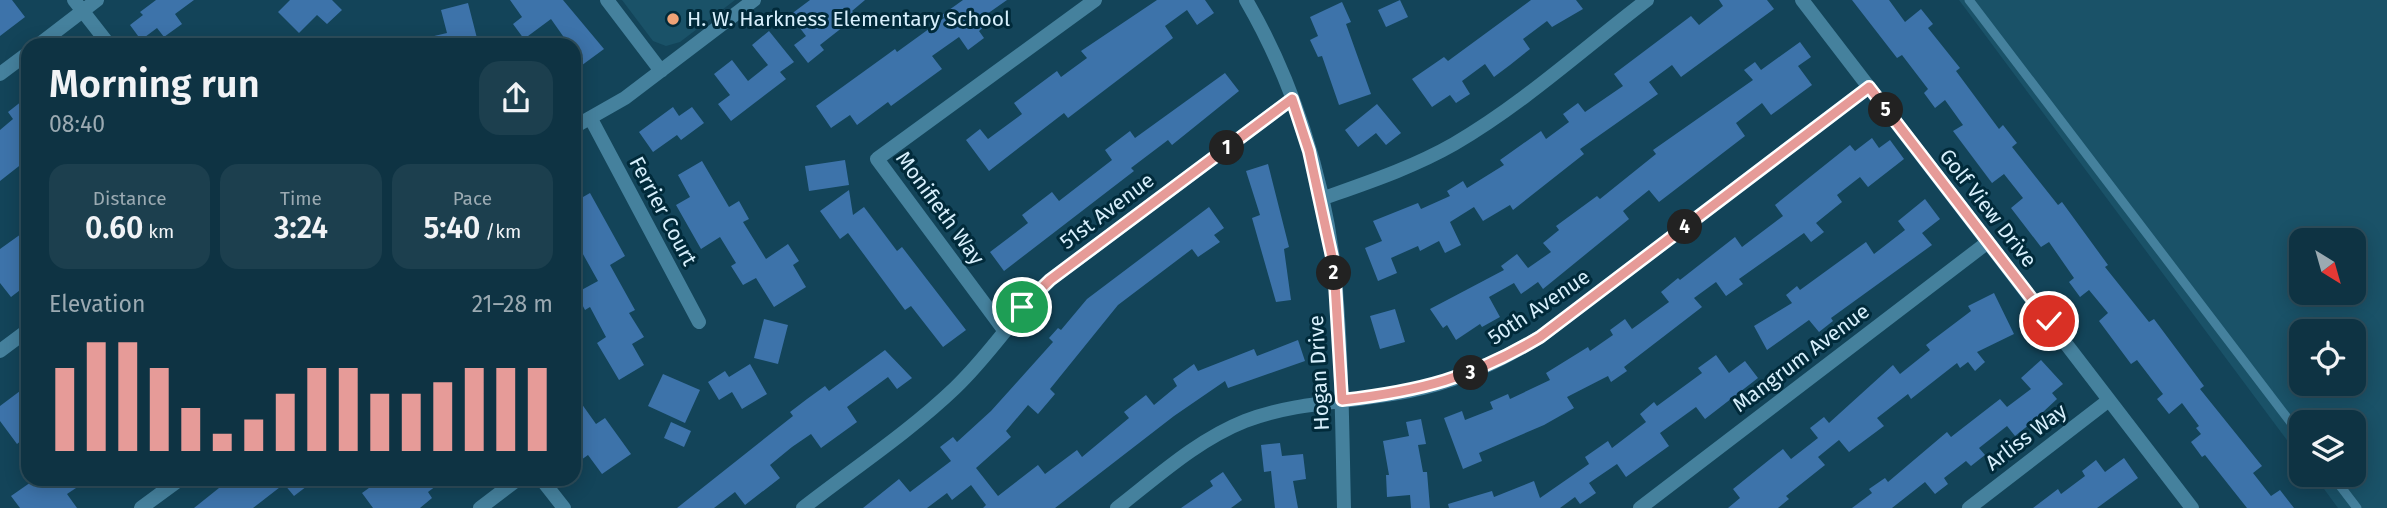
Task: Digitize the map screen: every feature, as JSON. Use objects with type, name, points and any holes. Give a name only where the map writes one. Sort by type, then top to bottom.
[{"type":"street","points":[[45,38],[78,6],[97,0]]},
{"type":"street","points":[[607,0],[661,71]]},
{"type":"street","points":[[581,124],[661,71],[754,0]]},
{"type":"street","name":"Monifieth Way","points":[[1004,330],[877,159],[1095,0]]},
{"type":"street","points":[[1321,199],[1409,166],[1454,143],[1490,120],[1647,0]]},
{"type":"street","name":"Golf View Drive","points":[[1802,0],[2192,508]]},
{"type":"street","name":"Hogan Drive","points":[[1252,2],[1292,99],[1321,199],[1334,266],[1342,400],[1344,508]]},
{"type":"street","points":[[78,6],[104,38]]},
{"type":"street","points":[[0,74],[21,58]]},
{"type":"street","name":"50th Avenue","points":[[1117,508],[1198,447],[1243,422],[1292,407],[1422,388],[1464,376],[1512,353],[1540,337],[1869,87]]},
{"type":"street","name":"51st Avenue","points":[[803,508],[954,390],[1050,280],[1292,99]]},
{"type":"street","name":"Ferrier Court","points":[[591,119],[699,322]]},
{"type":"street","name":"Mangrum Avenue","points":[[1640,508],[1988,242]]},
{"type":"street","points":[[0,351],[21,335]]},
{"type":"street","name":"Arliss Way","points":[[1969,508],[2109,400]]},
{"type":"street","points":[[141,508],[171,486]]},
{"type":"street","points":[[480,508],[509,486]]},
{"type":"street","points":[[547,486],[564,508]]},
{"type":"lane","points":[[1969,0],[2289,420]]},
{"type":"lane","points":[[2341,487],[2357,508]]},
{"type":"shaded area","name":"H. W. Harkness Elementary School","points":[[622,0],[735,0],[680,42],[666,46],[653,41]]},
{"type":"shaded area","points":[[1959,0],[2387,0],[2387,508],[2338,508],[2323,487],[2366,487],[2366,410],[2289,410],[2289,443]]},
{"type":"building","points":[[0,0],[12,0],[25,17],[0,36]]},
{"type":"building","points":[[156,0],[194,0],[175,14],[182,24],[164,37],[157,28],[140,38],[130,25],[143,15],[140,12]]},
{"type":"building","points":[[290,0],[332,0],[342,10],[327,24],[317,15],[299,33],[278,12]]},
{"type":"building","points":[[510,0],[563,0],[604,49],[581,66],[581,38],[564,38],[551,19],[523,38],[513,24],[522,17]]},
{"type":"building","points":[[810,0],[865,0],[852,11],[857,16],[820,45],[824,50],[808,63],[794,45],[806,36],[790,15]]},
{"type":"building","points":[[963,0],[1007,0],[987,14],[992,20],[979,31],[984,38],[968,50],[959,37],[932,56],[942,69],[891,106],[888,102],[857,125],[850,115],[831,128],[816,106],[895,49],[897,52],[944,18],[942,15]]},
{"type":"building","points":[[1157,0],[1205,0],[1214,13],[1197,25],[1187,10],[1165,26],[1173,38],[1068,118],[1064,113],[989,171],[966,140],[980,129],[988,139],[1022,114],[1014,103],[1057,71],[1061,77],[1087,58],[1081,51]]},
{"type":"building","points":[[1400,0],[1408,17],[1386,27],[1378,10]]},
{"type":"building","points":[[1531,0],[1576,0],[1583,9],[1552,27],[1547,21],[1523,39],[1530,49],[1494,77],[1485,64],[1462,81],[1470,94],[1456,103],[1450,95],[1432,107],[1412,79],[1444,57],[1448,61]]},
{"type":"building","points":[[1719,0],[1767,0],[1774,9],[1681,77],[1672,65],[1649,82],[1658,94],[1580,149],[1584,154],[1513,210],[1510,205],[1483,221],[1474,207],[1450,222],[1461,245],[1445,253],[1439,241],[1420,251],[1418,246],[1391,258],[1397,273],[1378,281],[1365,248],[1382,241],[1373,221],[1418,203],[1421,209],[1450,196],[1447,191],[1463,181],[1467,188],[1504,165],[1500,160],[1541,131],[1546,139],[1569,122],[1563,114],[1578,103],[1585,112],[1623,86],[1614,74],[1691,16],[1699,25],[1723,6]]},
{"type":"building","points":[[1852,0],[1889,0],[1905,22],[1921,9],[1933,24],[1928,28],[1960,68],[1956,71],[1999,129],[2003,125],[2017,143],[2012,147],[2058,205],[2062,202],[2108,265],[2105,267],[2149,322],[2154,319],[2204,386],[2200,389],[2262,466],[2253,473],[2271,496],[2280,490],[2294,508],[2247,508],[2205,455],[2202,457],[2191,442],[2201,434],[2196,428],[2199,426],[2182,403],[2169,414],[2157,399],[2163,394],[2137,360],[2131,364],[2099,321],[2108,313],[2089,290],[2080,297],[2069,282],[2074,278],[2049,242],[2041,247],[2011,208],[2023,198],[2004,174],[1992,183],[1953,131],[1963,125],[1945,100],[1935,108],[1924,93],[1928,89],[1902,55],[1897,58]]},
{"type":"building","points":[[1342,2],[1351,22],[1346,24],[1371,94],[1339,105],[1322,56],[1318,57],[1310,40],[1318,36],[1310,17]]},
{"type":"building","points":[[468,3],[477,38],[426,38],[447,33],[441,10]]},
{"type":"building","points":[[769,31],[794,62],[780,72],[786,79],[731,121],[718,104],[730,95],[714,74],[732,60],[748,81],[768,65],[752,45]]},
{"type":"building","points":[[1800,42],[1811,57],[1798,66],[1812,85],[1771,115],[1762,103],[1736,123],[1745,136],[1659,202],[1649,190],[1623,211],[1629,219],[1543,289],[1538,282],[1521,294],[1514,283],[1489,297],[1500,317],[1482,327],[1480,324],[1456,340],[1447,325],[1443,328],[1430,309],[1504,270],[1501,266],[1517,254],[1528,268],[1551,252],[1543,243],[1559,230],[1556,226],[1597,196],[1600,199],[1656,154],[1653,150],[1753,80],[1744,70],[1755,62],[1761,70]]},
{"type":"building","points":[[1225,73],[1239,91],[1172,145],[1168,140],[1131,168],[1134,171],[1004,271],[990,252],[1028,223],[1022,215],[1052,192],[1059,201],[1112,160],[1105,150],[1130,131],[1135,138]]},
{"type":"building","points":[[21,102],[21,164],[0,181],[0,130],[13,119],[8,112]]},
{"type":"building","points":[[1377,104],[1401,133],[1386,145],[1376,133],[1358,147],[1345,130]]},
{"type":"building","points":[[673,107],[679,116],[692,107],[704,123],[681,140],[677,135],[653,152],[639,132]]},
{"type":"building","points":[[1872,138],[1879,148],[1890,140],[1904,159],[1868,187],[1860,177],[1837,195],[1842,202],[1816,223],[1824,232],[1811,242],[1804,233],[1739,279],[1743,284],[1726,296],[1716,282],[1694,298],[1702,307],[1624,367],[1627,371],[1611,382],[1608,376],[1567,397],[1574,408],[1544,425],[1479,453],[1482,461],[1463,469],[1444,418],[1462,411],[1465,420],[1493,409],[1490,402],[1508,394],[1510,399],[1550,380],[1546,373],[1588,347],[1590,351],[1613,335],[1610,330],[1625,319],[1632,329],[1669,302],[1661,292],[1678,278],[1680,280],[1735,237],[1742,247],[1783,216],[1775,205],[1850,145],[1855,151]]},
{"type":"building","points":[[845,160],[849,185],[809,191],[805,166]]},
{"type":"building","points":[[702,161],[729,207],[739,201],[749,219],[743,222],[766,259],[788,244],[799,261],[793,265],[806,287],[774,307],[756,278],[743,285],[731,266],[736,263],[720,237],[701,249],[676,205],[690,197],[678,175]]},
{"type":"building","points":[[1268,164],[1289,247],[1284,249],[1291,300],[1276,302],[1252,218],[1260,215],[1246,171]]},
{"type":"building","points":[[849,190],[853,215],[864,207],[897,251],[902,247],[966,330],[943,347],[911,306],[905,310],[848,233],[840,239],[820,211]]},
{"type":"building","points":[[581,193],[583,197],[590,193],[625,256],[610,265],[635,310],[629,313],[644,337],[632,344],[644,365],[619,380],[597,343],[606,337],[590,307],[585,310],[581,302],[581,290],[598,281],[581,251]]},
{"type":"building","points":[[1925,199],[1940,219],[1922,233],[1932,245],[1831,318],[1833,321],[1819,332],[1809,320],[1767,350],[1754,326],[1792,303],[1786,295],[1797,286],[1800,290],[1866,242],[1874,254],[1905,230],[1898,221]]},
{"type":"building","points":[[1209,207],[1224,228],[1214,235],[1220,242],[1198,257],[1192,249],[1118,305],[1050,389],[1055,394],[1038,414],[1028,405],[1006,431],[1011,437],[976,468],[998,496],[1038,465],[1045,474],[1077,450],[1082,457],[1129,418],[1124,412],[1146,395],[1154,405],[1177,386],[1173,379],[1194,364],[1198,371],[1254,349],[1257,356],[1298,340],[1305,361],[1228,388],[1225,381],[1174,416],[1055,508],[983,508],[986,505],[971,485],[952,500],[947,493],[927,508],[863,508],[899,479],[910,492],[951,461],[940,447],[953,437],[957,442],[991,411],[1053,342],[1049,338],[1058,328],[1061,330],[1087,299]]},
{"type":"building","points":[[21,234],[21,289],[11,297],[0,283],[0,249]]},
{"type":"building","points":[[1994,293],[2014,334],[1977,352],[1985,362],[1975,371],[1968,362],[1960,368],[1957,363],[1911,399],[1908,394],[1877,418],[1884,426],[1849,452],[1839,440],[1818,457],[1825,465],[1786,496],[1789,499],[1778,508],[1728,508],[1740,498],[1733,489],[1783,449],[1791,459],[1818,438],[1810,428],[1824,417],[1829,423],[1893,365],[1900,374],[1930,350],[1926,345],[1971,311],[1968,306]]},
{"type":"building","points":[[1395,309],[1405,342],[1380,349],[1370,316]]},
{"type":"building","points":[[764,319],[788,325],[778,364],[754,358]]},
{"type":"building","points":[[885,350],[912,378],[897,389],[888,377],[847,407],[857,422],[821,448],[811,434],[792,447],[770,465],[780,478],[745,505],[735,492],[714,508],[677,508],[793,416],[790,412],[807,399],[825,386],[829,391]]},
{"type":"building","points":[[1716,355],[1729,373],[1745,361],[1758,378],[1705,419],[1696,407],[1660,433],[1669,446],[1626,477],[1617,464],[1589,483],[1596,493],[1580,504],[1575,497],[1560,508],[1449,508],[1448,504],[1492,491],[1494,497],[1534,481],[1540,498],[1589,464],[1585,457],[1608,441],[1612,448],[1646,422],[1640,414],[1654,402],[1657,406],[1702,373],[1698,368]]},
{"type":"building","points":[[2041,360],[2063,384],[2052,393],[2057,399],[2015,436],[2007,426],[1979,448],[1985,455],[1971,466],[1966,461],[1944,478],[1948,484],[1935,494],[1925,482],[1892,508],[1852,508],[1872,493],[1869,489],[1885,478],[1888,482],[1947,432],[1951,437],[2000,399],[2007,407],[2031,389],[2021,378]]},
{"type":"building","points":[[750,364],[767,394],[742,409],[732,392],[719,400],[708,382],[725,371],[729,377]]},
{"type":"building","points":[[663,374],[700,390],[685,423],[648,406]]},
{"type":"building","points":[[21,390],[21,441],[17,444],[0,421],[0,406]]},
{"type":"building","points":[[581,403],[596,424],[605,418],[631,454],[602,474],[588,455],[581,460]]},
{"type":"building","points":[[1421,419],[1426,444],[1418,445],[1423,472],[1427,472],[1430,508],[1411,508],[1410,495],[1387,497],[1386,475],[1389,475],[1383,441],[1409,436],[1406,422]]},
{"type":"building","points":[[671,422],[691,431],[684,447],[664,438]]},
{"type":"building","points":[[1280,443],[1282,456],[1303,454],[1306,479],[1293,481],[1298,508],[1275,508],[1271,471],[1264,472],[1261,445]]},
{"type":"building","points":[[2124,458],[2138,478],[2097,508],[2033,508],[2058,489],[2061,494],[2085,476],[2082,471],[2096,460],[2105,472]]},
{"type":"building","points":[[1223,472],[1242,500],[1231,508],[1181,508],[1213,486],[1210,481]]},
{"type":"building","points":[[25,486],[79,486],[67,494],[77,508],[20,508],[11,496]]},
{"type":"building","points":[[222,486],[281,486],[253,508],[194,508]]},
{"type":"building","points":[[286,486],[307,486],[294,496]]},
{"type":"building","points":[[372,486],[436,486],[428,492],[432,498],[420,508],[373,508],[362,493]]},
{"type":"place","name":"H. W. Harkness Elementary School","points":[[673,19]]},
{"type":"route","points":[[1022,307],[1050,280],[1292,99],[1309,151],[1334,266],[1342,400],[1422,388],[1464,376],[1503,359],[1540,337],[1869,87],[2049,321]]}]
